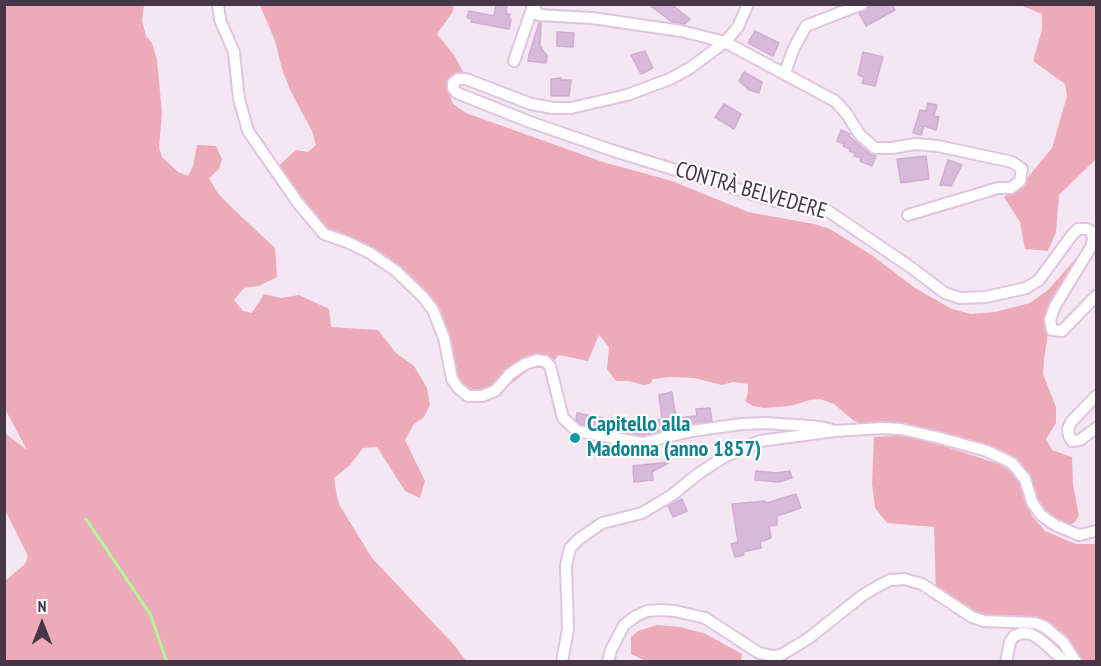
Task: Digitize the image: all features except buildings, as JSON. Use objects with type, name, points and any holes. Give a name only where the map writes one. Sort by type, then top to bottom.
[{"type":"street","points":[[218,4],[220,20],[234,52],[239,99],[248,131],[298,203],[324,234],[347,242],[370,254],[396,271],[423,297],[433,310],[444,338],[452,379],[468,396],[482,396],[495,391],[510,374],[525,364],[537,360],[544,361],[550,366],[563,418],[577,431],[642,443],[700,429],[742,424],[810,426],[835,432]]},
{"type":"street","points":[[725,42],[738,27],[748,4]]},
{"type":"street","points":[[785,73],[793,50],[806,26],[862,4]]},
{"type":"street","points":[[533,5],[538,15],[592,18],[681,31],[725,42],[835,101],[860,135],[875,148],[915,144],[938,146],[1012,162],[1022,169],[1020,181],[1011,188],[998,188],[908,215]]},
{"type":"street","points":[[514,61],[533,5]]},
{"type":"street","name":"CONTRÀ BELVEDERE","points":[[725,42],[690,68],[652,87],[571,108],[531,104],[466,80],[458,79],[453,82],[453,88],[457,93],[530,122],[614,151],[776,201],[825,209],[945,293],[960,298],[986,297],[1026,288],[1039,280],[1078,229],[1088,229],[1092,232],[1094,240],[1055,306],[1050,320],[1052,330],[1062,331],[1096,296]]},
{"type":"street","points":[[1096,396],[1077,414],[1068,429],[1072,441],[1080,440],[1096,428]]},
{"type":"street","points":[[562,662],[568,629],[566,565],[570,549],[579,538],[602,523],[642,513],[657,505],[698,474],[741,448],[760,441],[835,432],[901,429],[987,451],[1012,463],[1019,470],[1025,479],[1032,502],[1041,515],[1066,531],[1078,535],[1096,531]]},
{"type":"street","points":[[608,662],[610,650],[624,625],[647,611],[661,610],[705,618],[759,653],[772,656],[781,655],[809,638],[863,595],[890,580],[904,579],[922,584],[972,617],[984,621],[1035,623],[1045,627],[1063,642],[1076,662]]},
{"type":"street","points":[[1006,662],[1010,642],[1014,636],[1022,633],[1036,636],[1050,646],[1065,662]]},
{"type":"shaded area","points":[[5,4],[144,5],[142,21],[157,60],[162,113],[159,147],[162,157],[178,172],[188,176],[193,166],[197,145],[216,146],[222,159],[219,169],[209,178],[217,192],[275,248],[277,277],[259,286],[244,288],[234,300],[243,311],[252,313],[264,294],[281,298],[299,295],[329,309],[331,327],[378,330],[396,353],[414,366],[427,388],[430,405],[424,417],[414,424],[405,440],[425,481],[420,498],[405,491],[377,447],[363,448],[349,466],[334,478],[337,497],[340,506],[372,558],[455,646],[466,661],[5,661],[5,581],[25,564],[28,556],[4,508],[5,433],[27,450],[5,409]]},
{"type":"shaded area","points":[[260,5],[454,5],[452,13],[437,34],[454,55],[466,77],[453,86],[450,96],[453,104],[466,113],[603,162],[672,181],[748,212],[830,229],[873,256],[915,288],[952,309],[971,314],[995,312],[1030,303],[1048,290],[1087,246],[1049,326],[1043,374],[1056,407],[1056,423],[1046,439],[1052,450],[1072,457],[1073,485],[1079,516],[1074,523],[1062,528],[1052,525],[1011,467],[992,458],[914,435],[904,436],[931,442],[999,464],[1015,474],[1022,484],[1032,516],[1045,531],[1076,544],[1096,544],[1096,661],[1078,661],[1050,628],[974,613],[936,590],[934,527],[887,523],[875,508],[872,484],[874,437],[898,436],[881,435],[853,420],[834,404],[820,399],[790,406],[764,408],[753,406],[745,401],[748,384],[733,382],[722,385],[694,378],[669,377],[653,379],[650,384],[643,385],[629,381],[616,381],[607,369],[609,347],[599,335],[588,361],[559,355],[547,368],[531,368],[484,403],[470,401],[458,384],[453,349],[446,330],[408,277],[325,228],[275,169],[296,150],[308,152],[316,145],[312,131],[290,90],[275,41]]},
{"type":"shaded area","points":[[1020,5],[1096,5],[1096,159],[1059,195],[1056,232],[1048,251],[1025,249],[1020,222],[1004,197],[1028,177],[1052,148],[1067,96],[1065,84],[1033,61],[1042,30],[1042,14]]},
{"type":"shaded area","points":[[657,625],[680,627],[706,634],[742,654],[741,661],[646,661],[631,654],[631,637],[638,631]]},
{"type":"waterway","points":[[86,519],[150,614],[167,662]]},
{"type":"place","name":"Capitello alla Madonna (anno 1857)","points":[[575,438]]}]
